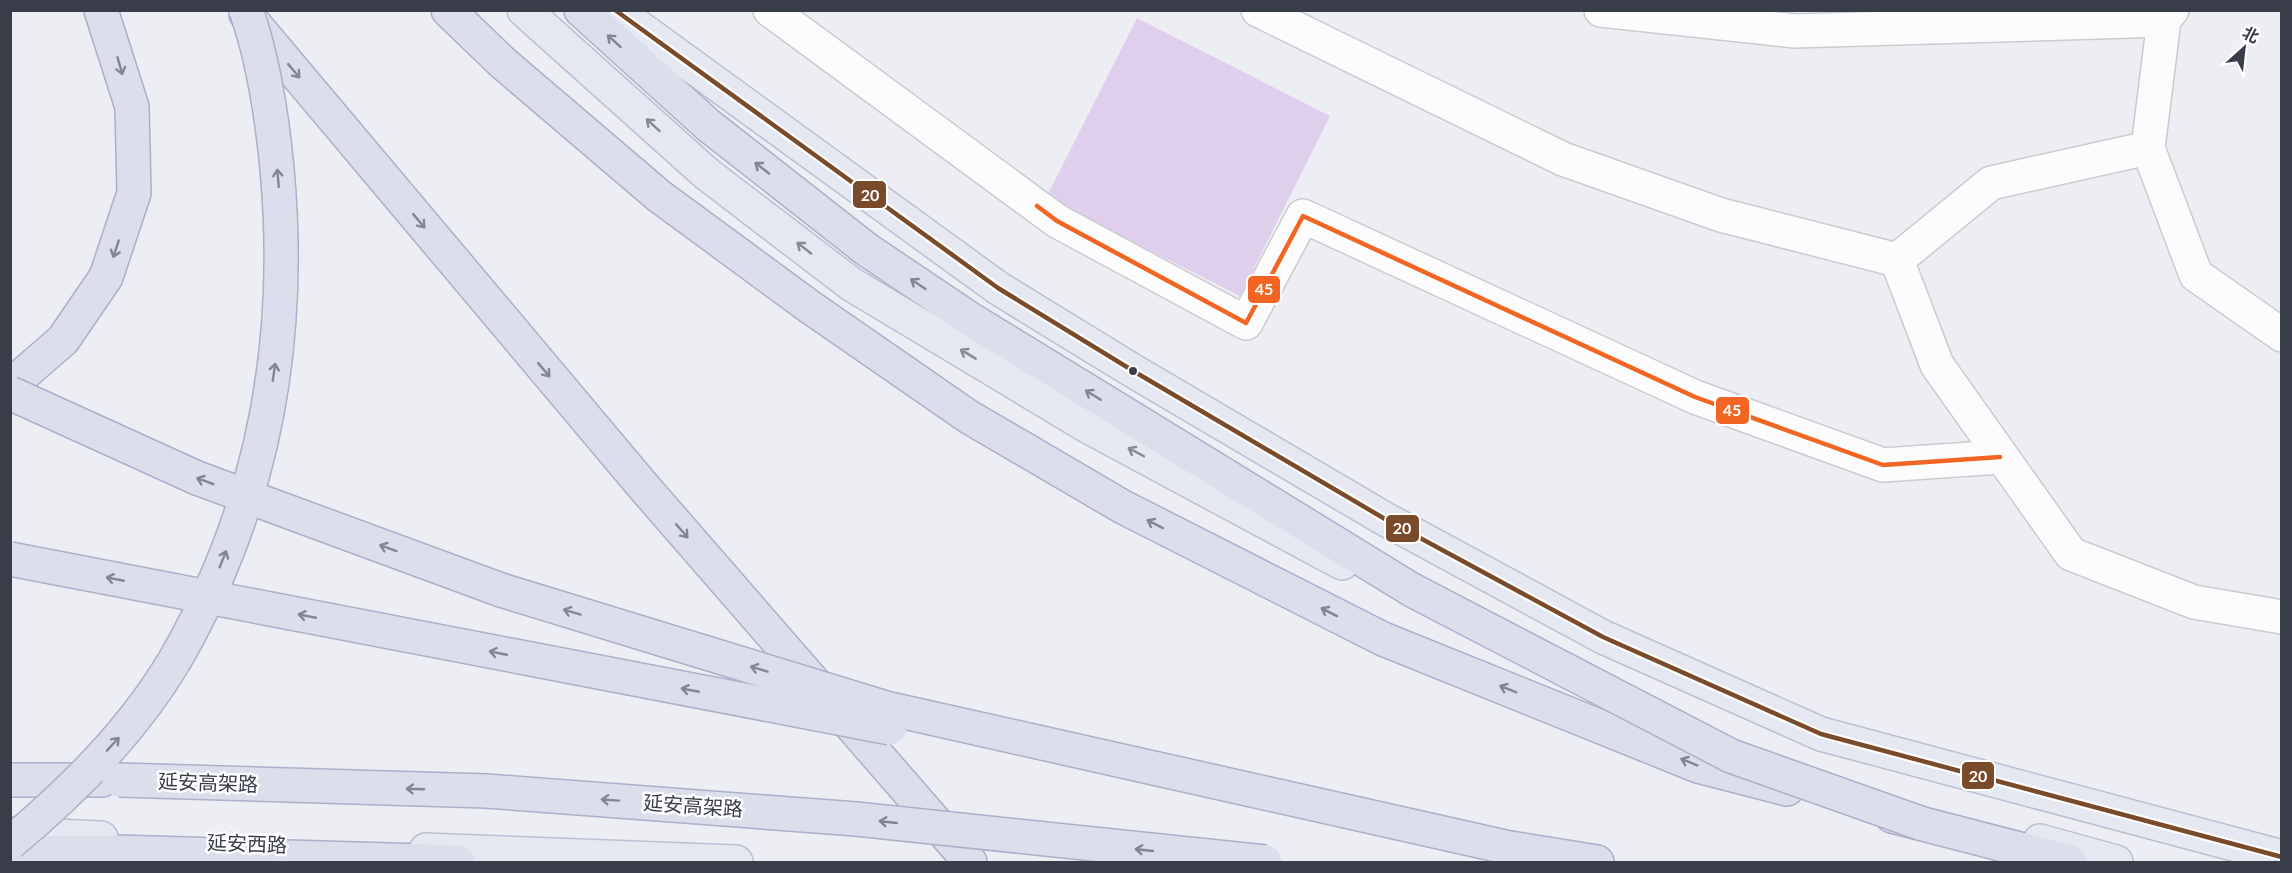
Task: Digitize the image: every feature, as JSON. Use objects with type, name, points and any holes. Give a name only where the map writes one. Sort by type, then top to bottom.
[{"type":"highway","points":[[10,386],[63,340],[106,277],[134,193],[132,107],[101,10]]},
{"type":"highway","points":[[10,843],[60,801],[124,733],[176,658],[214,579],[247,500],[267,418],[281,321],[283,229],[274,135],[257,41],[245,10]]},
{"type":"highway","points":[[245,10],[643,486],[970,862]]},
{"type":"highway","points":[[448,10],[503,63],[678,210],[810,307],[969,417],[1123,507],[1383,639],[1698,766],[2070,862]]},
{"type":"highway","points":[[581,10],[708,125],[866,249],[967,317],[1412,590],[1731,756],[1920,823]]},
{"type":"highway","points":[[10,393],[197,478],[489,586],[886,708],[1510,848]]},
{"type":"highway","points":[[10,559],[1510,848],[1597,862]]},
{"type":"highway","name":"延安高架路","points":[[10,780],[119,780],[486,791],[856,819],[1265,862]]},
{"type":"highway","points":[[10,853],[116,852],[458,862]]},
{"type":"main road","points":[[524,10],[707,174],[850,284],[1089,427],[1509,653],[1822,779],[2116,862]]},
{"type":"main road","points":[[615,10],[998,288],[1135,372],[1385,519],[1603,637],[1821,734],[2282,857]]},
{"type":"main road","name":"延安西路","points":[[10,834],[736,862]]},
{"type":"street","points":[[770,10],[1057,221],[1246,322],[1303,216],[1695,397],[1883,465],[2000,458]]},
{"type":"street","points":[[1258,10],[1563,159],[1721,215],[1897,260]]},
{"type":"street","points":[[1602,10],[1795,31],[2168,15],[2148,148],[2196,275],[2282,335]]},
{"type":"street","points":[[1897,260],[1991,183],[2148,148]]},
{"type":"street","points":[[1897,260],[1937,365],[2000,458],[2071,554],[2194,602],[2282,617]]},
{"type":"shaded area","points":[[1137,18],[1330,116],[1240,296],[1046,198]]},
{"type":"transit line","name":"20","points":[[615,10],[998,288],[1135,372],[1385,519],[1603,637],[1821,734],[2282,857]]},
{"type":"transit line","name":"45","points":[[1037,206],[1057,221],[1246,323],[1303,216],[1695,397],[1883,465],[2000,457]]}]
